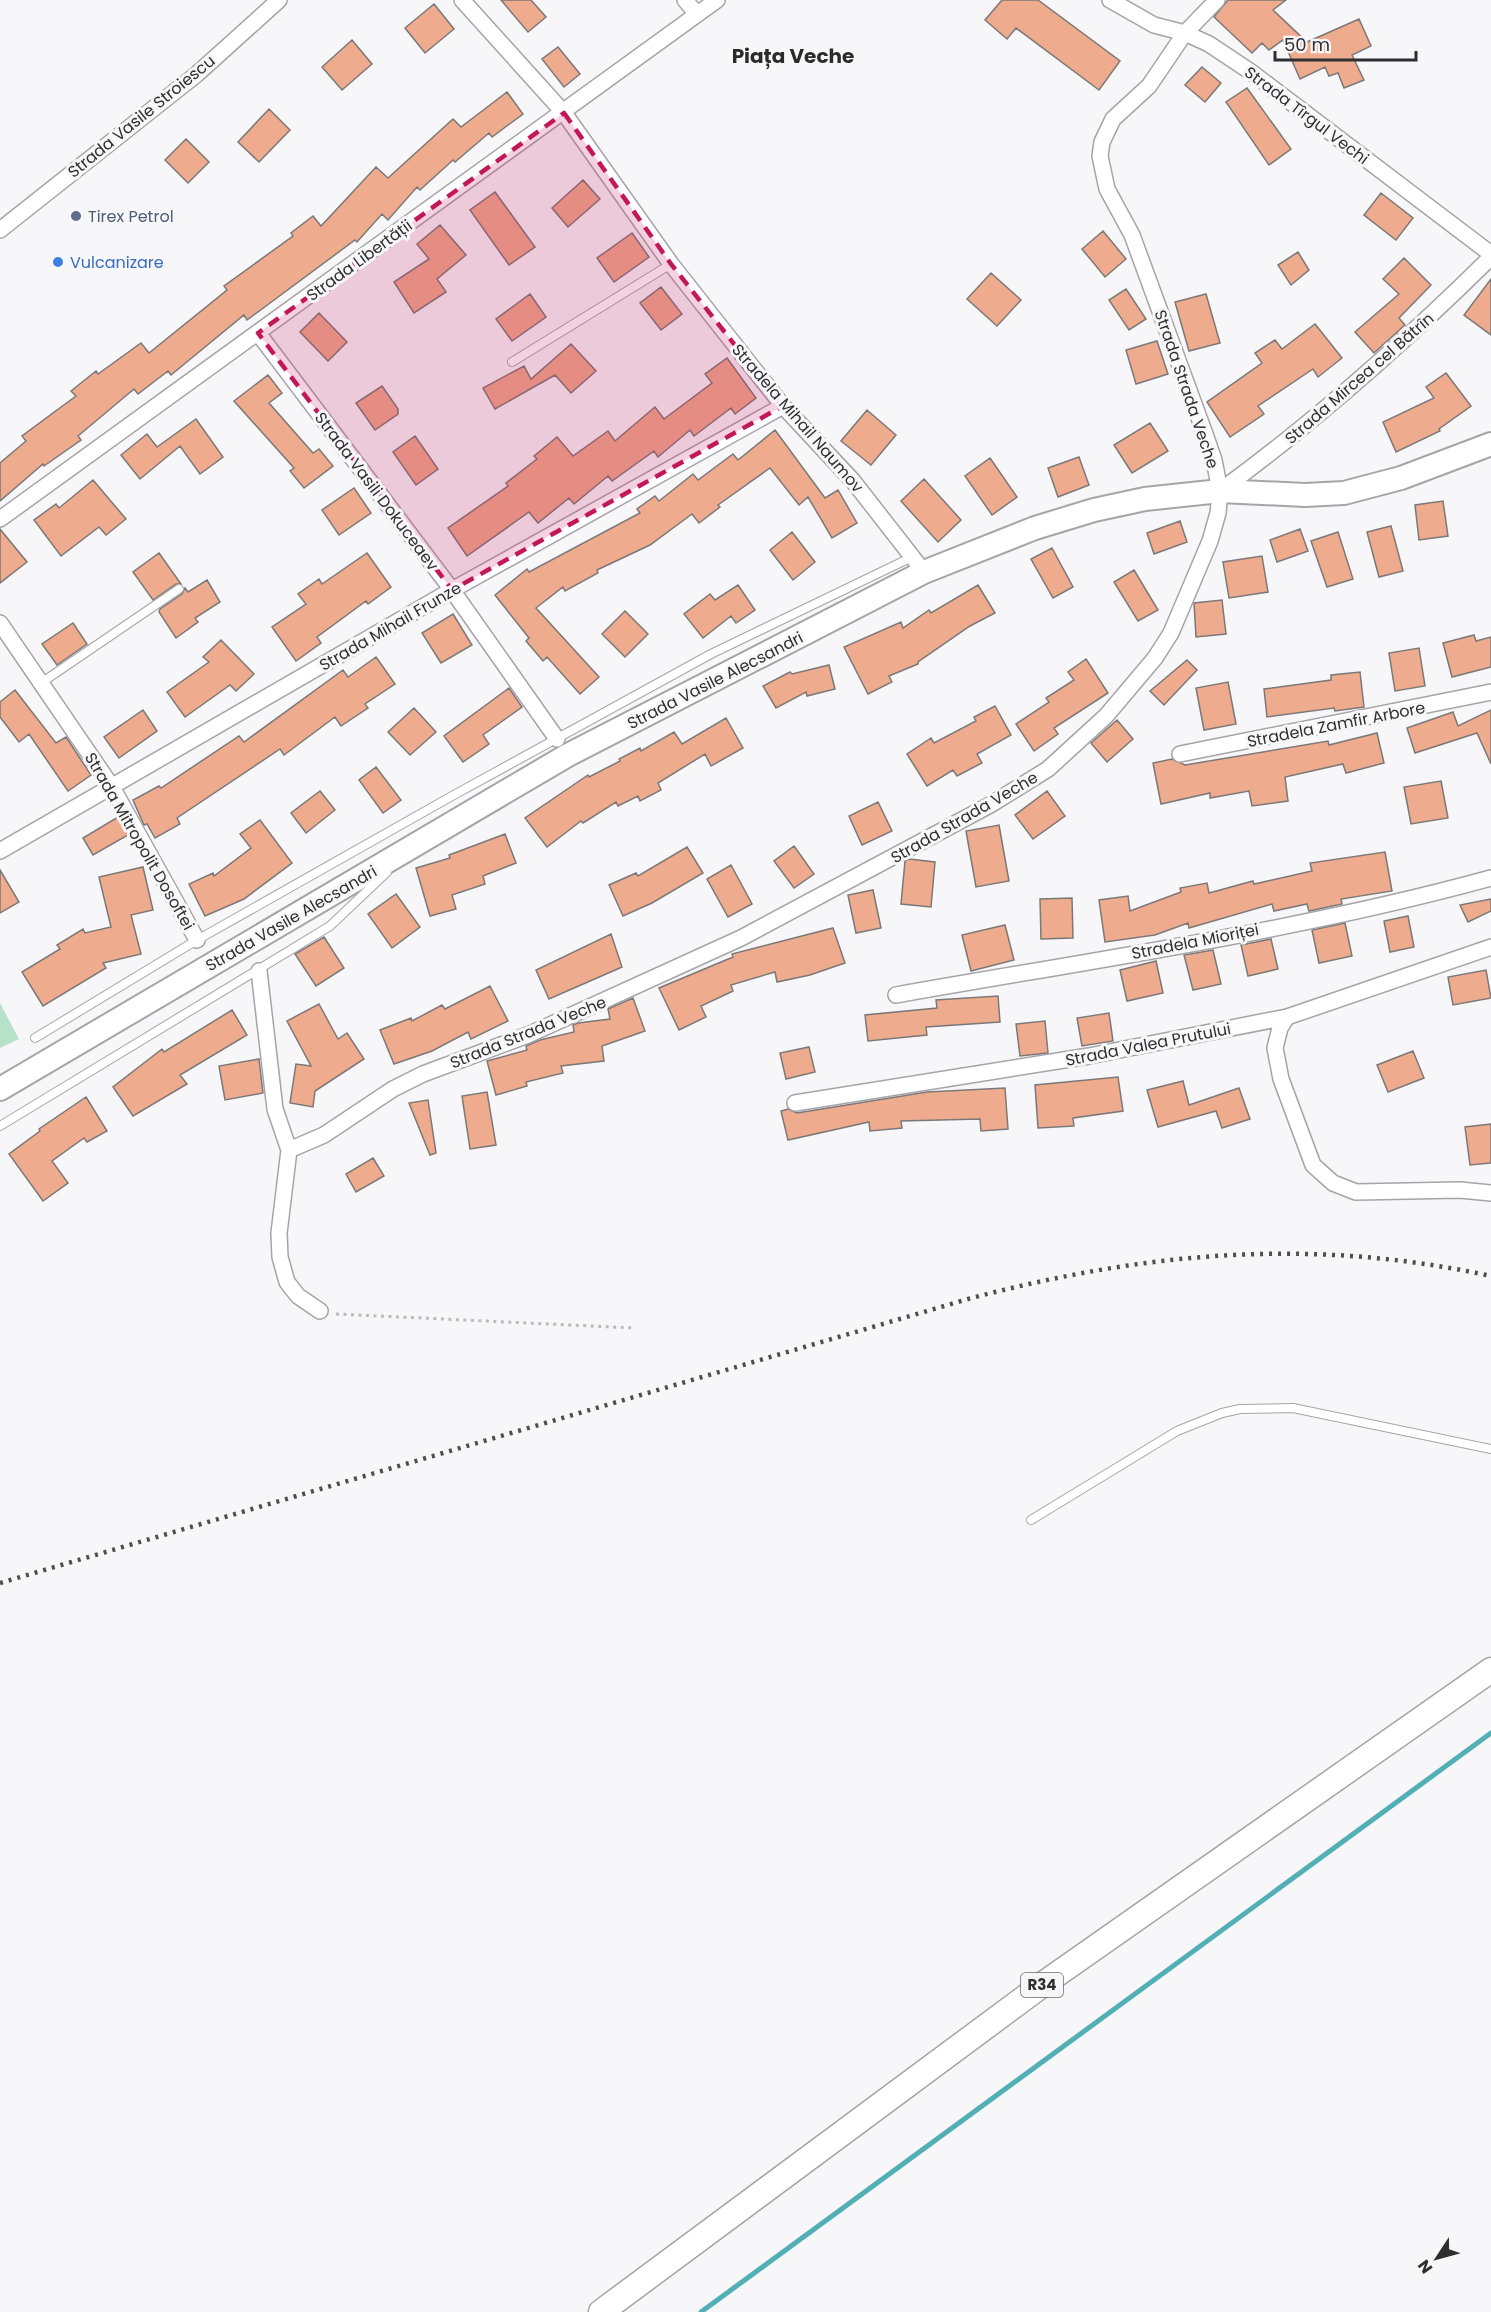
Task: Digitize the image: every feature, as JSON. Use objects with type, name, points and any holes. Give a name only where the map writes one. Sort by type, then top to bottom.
[{"type":"main road","name":"Strada Vasile Alecsandri","points":[[0,1089],[568,756],[918,564],[1094,510],[1145,499],[1220,491],[1305,495],[1344,492],[1401,478],[1491,444]]},
{"type":"main road","name":"R34","points":[[601,2312],[1046,1982],[1491,1670]]},
{"type":"street","name":"Strada Vasile Stroiescu","points":[[0,230],[197,74],[279,0]]},
{"type":"street","name":"Stradela Mihail Naumov","points":[[462,0],[564,113],[671,264],[783,406],[853,481],[918,564]]},
{"type":"street","points":[[685,0],[697,14]]},
{"type":"street","name":"Strada Libertății","points":[[0,519],[564,113],[717,0]]},
{"type":"street","name":"Strada Tîrgul Vechi","points":[[1110,0],[1154,25],[1185,33],[1209,44],[1251,72],[1491,255]]},
{"type":"street","points":[[1185,33],[1217,0]]},
{"type":"street","name":"Strada Strada Veche","points":[[289,1150],[324,1135],[393,1089],[423,1074],[528,1035],[741,938],[990,805],[1048,769],[1106,716],[1155,658],[1171,633],[1210,542],[1218,513],[1220,491],[1208,442],[1132,235],[1107,189],[1100,156],[1102,142],[1113,119],[1149,86],[1185,33]]},
{"type":"street","name":"Strada Mircea cel Bătrîn","points":[[1220,491],[1297,434],[1433,315],[1491,255]]},
{"type":"street","name":"Strada Vasili Dokuceaev","points":[[258,333],[452,590],[557,739]]},
{"type":"street","name":"Strada Mihail Frunze","points":[[0,851],[452,590],[783,406]]},
{"type":"street","name":"Strada Mitropolit Dosoftei","points":[[0,623],[112,787],[197,940]]},
{"type":"street","name":"Stradela Zamfir Arbore","points":[[1180,754],[1491,692]]},
{"type":"street","name":"Stradela Mioriței","points":[[896,994],[1185,944],[1417,898],[1491,878]]},
{"type":"street","name":"Strada Valea Prutului","points":[[795,1103],[1089,1056],[1287,1017],[1491,947]]},
{"type":"street","points":[[259,971],[275,1109],[289,1150],[279,1233],[280,1257],[287,1282],[298,1296],[320,1311]]},
{"type":"street","points":[[1287,1017],[1280,1029],[1275,1048],[1281,1079],[1313,1165],[1332,1183],[1356,1192],[1460,1190],[1491,1193]]},
{"type":"lane","points":[[512,362],[671,264]]},
{"type":"lane","points":[[35,1038],[197,940],[711,654],[918,564]]},
{"type":"lane","points":[[41,683],[179,589]]},
{"type":"lane","points":[[0,1126],[330,926],[414,846]]},
{"type":"lane","points":[[1031,1520],[1177,1431],[1222,1413],[1240,1409],[1293,1408],[1491,1449]]},
{"type":"path","points":[[320,1311],[336,1314],[634,1328]]},
{"type":"highlighted area","points":[[564,113],[671,264],[783,406],[452,590],[258,333]]},
{"type":"green space","points":[[0,1003],[19,1039],[0,1048]]},
{"type":"building","points":[[501,0],[531,0],[546,17],[528,32]]},
{"type":"building","points":[[1002,0],[1038,0],[1120,61],[1099,90],[1016,28],[1007,39],[985,20]]},
{"type":"building","points":[[1228,0],[1286,0],[1273,10],[1307,42],[1359,19],[1371,46],[1352,55],[1364,80],[1344,88],[1338,73],[1329,76],[1325,67],[1300,79],[1283,40],[1269,50],[1262,43],[1252,53],[1214,17]]},
{"type":"building","points":[[434,4],[454,29],[425,53],[405,28]]},
{"type":"building","points":[[352,40],[372,64],[342,90],[322,67]]},
{"type":"building","points":[[558,47],[580,74],[564,87],[542,59]]},
{"type":"building","points":[[1202,67],[1221,83],[1205,102],[1185,85]]},
{"type":"building","points":[[1247,88],[1291,149],[1269,165],[1226,102]]},
{"type":"building","points":[[507,92],[523,114],[492,137],[489,133],[455,162],[453,160],[420,190],[417,187],[388,220],[382,214],[357,242],[355,240],[247,320],[244,315],[171,375],[168,371],[138,394],[134,389],[78,436],[81,440],[44,466],[43,464],[0,501],[0,463],[26,441],[22,436],[76,396],[71,391],[96,371],[98,374],[141,343],[149,353],[227,290],[224,286],[293,236],[291,233],[313,216],[321,226],[376,167],[388,178],[453,119],[461,127]]},
{"type":"building","points":[[269,109],[290,130],[259,162],[238,142]]},
{"type":"building","points":[[186,139],[209,162],[188,183],[165,160]]},
{"type":"building","points":[[583,180],[600,199],[568,227],[552,208]]},
{"type":"building","points":[[495,192],[535,247],[509,265],[470,210]]},
{"type":"building","points":[[1381,193],[1413,218],[1396,240],[1364,215]]},
{"type":"building","points":[[440,225],[466,255],[437,279],[446,292],[414,313],[394,282],[429,259],[417,244]]},
{"type":"building","points":[[1103,231],[1126,259],[1105,277],[1082,249]]},
{"type":"building","points":[[632,233],[649,257],[614,282],[597,258]]},
{"type":"building","points":[[1298,252],[1309,270],[1291,285],[1278,265]]},
{"type":"building","points":[[1404,258],[1431,285],[1399,318],[1405,325],[1374,353],[1355,332],[1399,294],[1383,279]]},
{"type":"building","points":[[991,273],[1021,300],[997,326],[967,299]]},
{"type":"building","points":[[1491,279],[1491,335],[1464,315]]},
{"type":"building","points":[[661,287],[682,314],[661,330],[640,303]]},
{"type":"building","points":[[1126,289],[1146,319],[1129,330],[1109,300]]},
{"type":"building","points":[[530,294],[546,317],[512,341],[496,319]]},
{"type":"building","points":[[1206,294],[1220,343],[1189,351],[1175,302]]},
{"type":"building","points":[[319,313],[347,342],[328,361],[300,332]]},
{"type":"building","points":[[1315,324],[1342,358],[1318,377],[1313,369],[1258,406],[1264,414],[1230,437],[1207,402],[1262,363],[1255,353],[1275,340],[1282,349]]},
{"type":"building","points":[[1157,341],[1168,374],[1136,384],[1126,350]]},
{"type":"building","points":[[571,344],[596,371],[571,393],[555,375],[495,409],[483,388],[524,366],[531,379]]},
{"type":"building","points":[[727,358],[756,398],[735,414],[731,408],[694,436],[690,430],[658,457],[654,451],[612,481],[608,476],[574,504],[569,498],[538,523],[529,512],[467,556],[448,528],[508,486],[506,483],[537,459],[534,456],[557,437],[573,456],[608,431],[615,441],[655,407],[664,419],[712,383],[705,374]]},
{"type":"building","points":[[1446,373],[1471,406],[1439,429],[1440,431],[1396,452],[1383,422],[1434,398],[1426,387]]},
{"type":"building","points":[[268,375],[282,393],[269,403],[313,453],[319,449],[333,466],[304,488],[290,471],[294,468],[234,401]]},
{"type":"building","points":[[382,386],[398,409],[398,414],[375,430],[356,403]]},
{"type":"building","points":[[867,410],[896,435],[871,465],[841,441]]},
{"type":"building","points":[[196,419],[223,457],[200,474],[180,446],[140,479],[121,455],[147,434],[157,447]]},
{"type":"building","points":[[1150,423],[1168,451],[1132,473],[1114,445]]},
{"type":"building","points":[[775,430],[825,498],[838,490],[857,523],[832,538],[808,497],[799,505],[770,468],[718,505],[720,507],[699,523],[692,514],[650,545],[597,570],[598,573],[565,591],[563,587],[536,608],[599,677],[580,694],[547,657],[543,661],[526,641],[529,638],[495,595],[527,569],[529,572],[640,513],[637,509],[655,496],[659,501],[693,474],[698,480],[733,454],[738,460]]},
{"type":"building","points":[[415,436],[438,469],[416,485],[393,452]]},
{"type":"building","points":[[1079,457],[1089,485],[1058,497],[1048,468]]},
{"type":"building","points":[[990,458],[1017,497],[992,515],[965,476]]},
{"type":"building","points":[[924,479],[961,520],[938,542],[901,501]]},
{"type":"building","points":[[93,480],[126,519],[106,535],[99,527],[61,556],[34,520],[56,504],[59,508]]},
{"type":"building","points":[[354,488],[371,513],[339,535],[322,510]]},
{"type":"building","points":[[1443,501],[1448,536],[1419,540],[1415,505]]},
{"type":"building","points":[[1180,521],[1187,542],[1154,554],[1147,533]]},
{"type":"building","points":[[1391,526],[1403,571],[1379,577],[1367,532]]},
{"type":"building","points":[[0,529],[27,562],[0,583]]},
{"type":"building","points":[[1300,529],[1308,551],[1277,562],[1270,540]]},
{"type":"building","points":[[792,532],[815,562],[793,580],[770,550]]},
{"type":"building","points":[[1338,532],[1353,579],[1327,587],[1311,541]]},
{"type":"building","points":[[1052,548],[1073,587],[1053,598],[1031,559]]},
{"type":"building","points":[[159,553],[181,584],[176,584],[153,600],[133,572]]},
{"type":"building","points":[[367,553],[391,587],[368,604],[366,601],[317,637],[321,643],[296,661],[272,627],[306,604],[298,594],[319,579],[322,584]]},
{"type":"building","points":[[1262,556],[1268,592],[1229,598],[1223,562]]},
{"type":"building","points":[[1134,570],[1158,610],[1138,621],[1114,582]]},
{"type":"building","points":[[207,580],[220,602],[195,618],[198,622],[176,638],[159,612],[160,609],[182,594],[185,588],[188,592]]},
{"type":"building","points":[[738,585],[755,610],[736,623],[731,616],[703,638],[684,614],[710,594],[715,600]]},
{"type":"building","points":[[978,585],[995,613],[970,626],[918,664],[889,676],[892,682],[868,694],[844,647],[901,622],[903,628],[929,610],[931,613]]},
{"type":"building","points":[[1222,600],[1226,634],[1196,637],[1194,603]]},
{"type":"building","points":[[625,611],[648,634],[625,657],[602,634]]},
{"type":"building","points":[[453,614],[472,645],[441,663],[422,633]]},
{"type":"building","points":[[73,623],[87,644],[57,665],[42,644]]},
{"type":"building","points":[[1474,635],[1476,641],[1491,637],[1491,667],[1452,677],[1443,643]]},
{"type":"building","points":[[221,640],[254,674],[236,691],[230,685],[185,717],[167,692],[209,662],[203,657]]},
{"type":"building","points":[[1419,648],[1425,686],[1395,691],[1389,653]]},
{"type":"building","points":[[376,657],[395,684],[365,704],[368,708],[341,726],[335,717],[284,755],[280,749],[177,818],[180,824],[155,838],[147,824],[144,825],[133,800],[159,786],[161,788],[239,736],[244,742],[343,670],[348,677]]},
{"type":"building","points":[[1086,659],[1108,693],[1054,728],[1058,734],[1034,751],[1016,724],[1049,702],[1046,698],[1074,680],[1068,672]]},
{"type":"building","points":[[1187,660],[1197,670],[1164,705],[1150,691]]},
{"type":"building","points":[[829,665],[835,689],[807,696],[806,692],[776,708],[763,686],[790,672],[792,674]]},
{"type":"building","points":[[1360,672],[1364,707],[1335,711],[1334,708],[1267,717],[1264,689],[1331,680],[1331,675]]},
{"type":"building","points":[[1228,682],[1236,724],[1204,730],[1196,688]]},
{"type":"building","points":[[509,688],[522,707],[483,735],[489,744],[463,762],[444,736]]},
{"type":"building","points":[[15,690],[56,743],[66,737],[91,775],[68,791],[29,734],[19,742],[0,717],[0,702]]},
{"type":"building","points":[[995,706],[1011,735],[977,754],[982,763],[957,776],[953,770],[927,786],[907,754],[931,738],[934,743],[976,721],[974,717]]},
{"type":"building","points":[[414,708],[436,732],[410,755],[388,732]]},
{"type":"building","points":[[143,710],[157,731],[119,758],[104,737]]},
{"type":"building","points":[[1491,710],[1491,764],[1477,733],[1415,753],[1407,728],[1453,712],[1458,726]]},
{"type":"building","points":[[726,718],[743,748],[711,766],[705,754],[658,783],[661,790],[640,801],[638,796],[618,806],[616,802],[583,823],[581,821],[547,847],[525,818],[588,775],[589,777],[620,761],[619,759],[640,748],[641,751],[674,732],[682,744]]},
{"type":"building","points":[[1117,720],[1133,739],[1107,762],[1091,743]]},
{"type":"building","points":[[1377,733],[1384,763],[1346,773],[1343,764],[1285,777],[1288,801],[1252,806],[1249,791],[1210,798],[1210,793],[1161,804],[1153,763],[1172,759],[1185,765],[1328,741],[1329,745]]},
{"type":"building","points":[[376,767],[401,800],[383,813],[359,780]]},
{"type":"building","points":[[1441,781],[1448,818],[1411,824],[1404,787]]},
{"type":"building","points":[[320,791],[335,810],[306,833],[291,813]]},
{"type":"building","points":[[1047,791],[1065,816],[1033,839],[1015,815]]},
{"type":"building","points":[[878,802],[892,831],[862,845],[849,816]]},
{"type":"building","points":[[118,817],[128,835],[93,855],[83,838]]},
{"type":"building","points":[[260,820],[292,863],[244,899],[205,916],[189,884],[213,873],[214,876],[251,848],[240,834]]},
{"type":"building","points":[[999,825],[1009,881],[976,887],[966,831]]},
{"type":"building","points":[[505,834],[516,863],[483,876],[485,884],[452,895],[456,909],[430,916],[416,868],[450,858],[449,855]]},
{"type":"building","points":[[794,846],[814,874],[794,888],[774,861]]},
{"type":"building","points":[[687,847],[703,873],[652,903],[623,916],[609,885],[636,873],[638,876]]},
{"type":"building","points":[[1385,852],[1392,891],[1341,899],[1342,904],[1309,911],[1307,904],[1274,911],[1272,904],[1189,928],[1188,923],[1155,935],[1105,942],[1099,900],[1128,896],[1130,911],[1181,892],[1180,888],[1207,883],[1209,893],[1253,881],[1254,884],[1312,871],[1310,863]]},
{"type":"building","points":[[909,859],[935,862],[931,907],[901,904],[905,861]]},
{"type":"building","points":[[731,865],[752,904],[728,917],[707,879]]},
{"type":"building","points":[[143,867],[153,910],[131,915],[141,954],[103,963],[106,968],[43,1006],[22,972],[60,949],[57,945],[83,929],[85,933],[111,927],[99,877]]},
{"type":"building","points":[[0,870],[19,902],[0,913]]},
{"type":"building","points":[[873,890],[881,928],[856,933],[848,895]]},
{"type":"building","points":[[396,894],[420,927],[392,948],[368,914]]},
{"type":"building","points":[[1072,898],[1073,938],[1041,939],[1040,899]]},
{"type":"building","points":[[1491,899],[1491,911],[1468,922],[1460,905]]},
{"type":"building","points":[[1408,916],[1414,947],[1390,952],[1384,921]]},
{"type":"building","points":[[1345,923],[1352,956],[1319,963],[1312,930]]},
{"type":"building","points":[[1005,925],[1014,960],[971,971],[962,935]]},
{"type":"building","points":[[833,928],[845,963],[810,975],[777,982],[775,972],[731,985],[733,991],[701,1006],[706,1017],[679,1030],[659,988],[733,957],[732,954]]},
{"type":"building","points":[[611,934],[622,967],[549,999],[536,970]]},
{"type":"building","points":[[324,937],[344,968],[316,986],[295,954]]},
{"type":"building","points":[[1271,939],[1278,969],[1248,976],[1241,945]]},
{"type":"building","points":[[1213,950],[1221,984],[1193,990],[1184,955]]},
{"type":"building","points":[[1156,961],[1163,993],[1127,1001],[1120,970]]},
{"type":"building","points":[[1486,970],[1491,998],[1453,1005],[1448,977]]},
{"type":"building","points":[[490,986],[508,1021],[471,1039],[468,1032],[432,1051],[394,1064],[380,1030],[411,1018],[412,1021],[442,1005],[445,1009]]},
{"type":"building","points":[[998,996],[1000,1022],[926,1027],[927,1035],[868,1041],[865,1015],[937,1008],[936,1000]]},
{"type":"building","points":[[633,998],[645,1031],[602,1046],[604,1061],[561,1066],[563,1073],[526,1082],[527,1086],[496,1095],[487,1061],[527,1050],[526,1046],[540,1040],[574,1032],[573,1025],[578,1023],[610,1019],[608,1009]]},
{"type":"building","points":[[319,1004],[338,1039],[347,1033],[364,1059],[315,1091],[313,1107],[290,1103],[296,1064],[311,1066],[287,1021]]},
{"type":"building","points":[[232,1010],[247,1035],[180,1075],[187,1084],[133,1116],[113,1087],[162,1049],[164,1052]]},
{"type":"building","points":[[1109,1013],[1113,1041],[1082,1046],[1077,1018]]},
{"type":"building","points":[[1045,1021],[1048,1053],[1020,1056],[1016,1024]]},
{"type":"building","points":[[809,1047],[815,1072],[786,1079],[780,1053]]},
{"type":"building","points":[[1413,1051],[1424,1078],[1388,1092],[1377,1065]]},
{"type":"building","points":[[259,1059],[263,1093],[225,1100],[219,1066]]},
{"type":"building","points":[[1118,1077],[1123,1111],[1073,1118],[1074,1126],[1038,1128],[1035,1085]]},
{"type":"building","points":[[1183,1081],[1189,1105],[1239,1088],[1250,1119],[1222,1128],[1216,1111],[1158,1127],[1147,1090]]},
{"type":"building","points":[[1005,1088],[1008,1129],[981,1131],[980,1119],[901,1121],[902,1128],[870,1131],[869,1122],[788,1140],[781,1111],[788,1109],[797,1113],[927,1092]]},
{"type":"building","points":[[487,1092],[496,1145],[470,1149],[462,1096]]},
{"type":"building","points":[[86,1097],[107,1131],[87,1142],[84,1138],[52,1161],[68,1183],[43,1201],[9,1154],[40,1131],[39,1129]]},
{"type":"building","points":[[428,1100],[436,1153],[430,1155],[409,1103]]},
{"type":"building","points":[[1491,1124],[1491,1163],[1470,1165],[1465,1127]]},
{"type":"building","points":[[373,1158],[384,1176],[356,1192],[346,1174]]},
{"type":"waterway","points":[[701,2312],[1491,1733]]},
{"type":"railway","points":[[0,1583],[968,1299],[1034,1283],[1099,1270],[1164,1261],[1228,1255],[1293,1254],[1358,1257],[1424,1264],[1491,1276]]},
{"type":"place","name":"Tirex Petrol","points":[[76,216]]},
{"type":"place","name":"Vulcanizare","points":[[58,262]]},
{"type":"district","name":"Piața Veche","points":[[793,56]]}]
